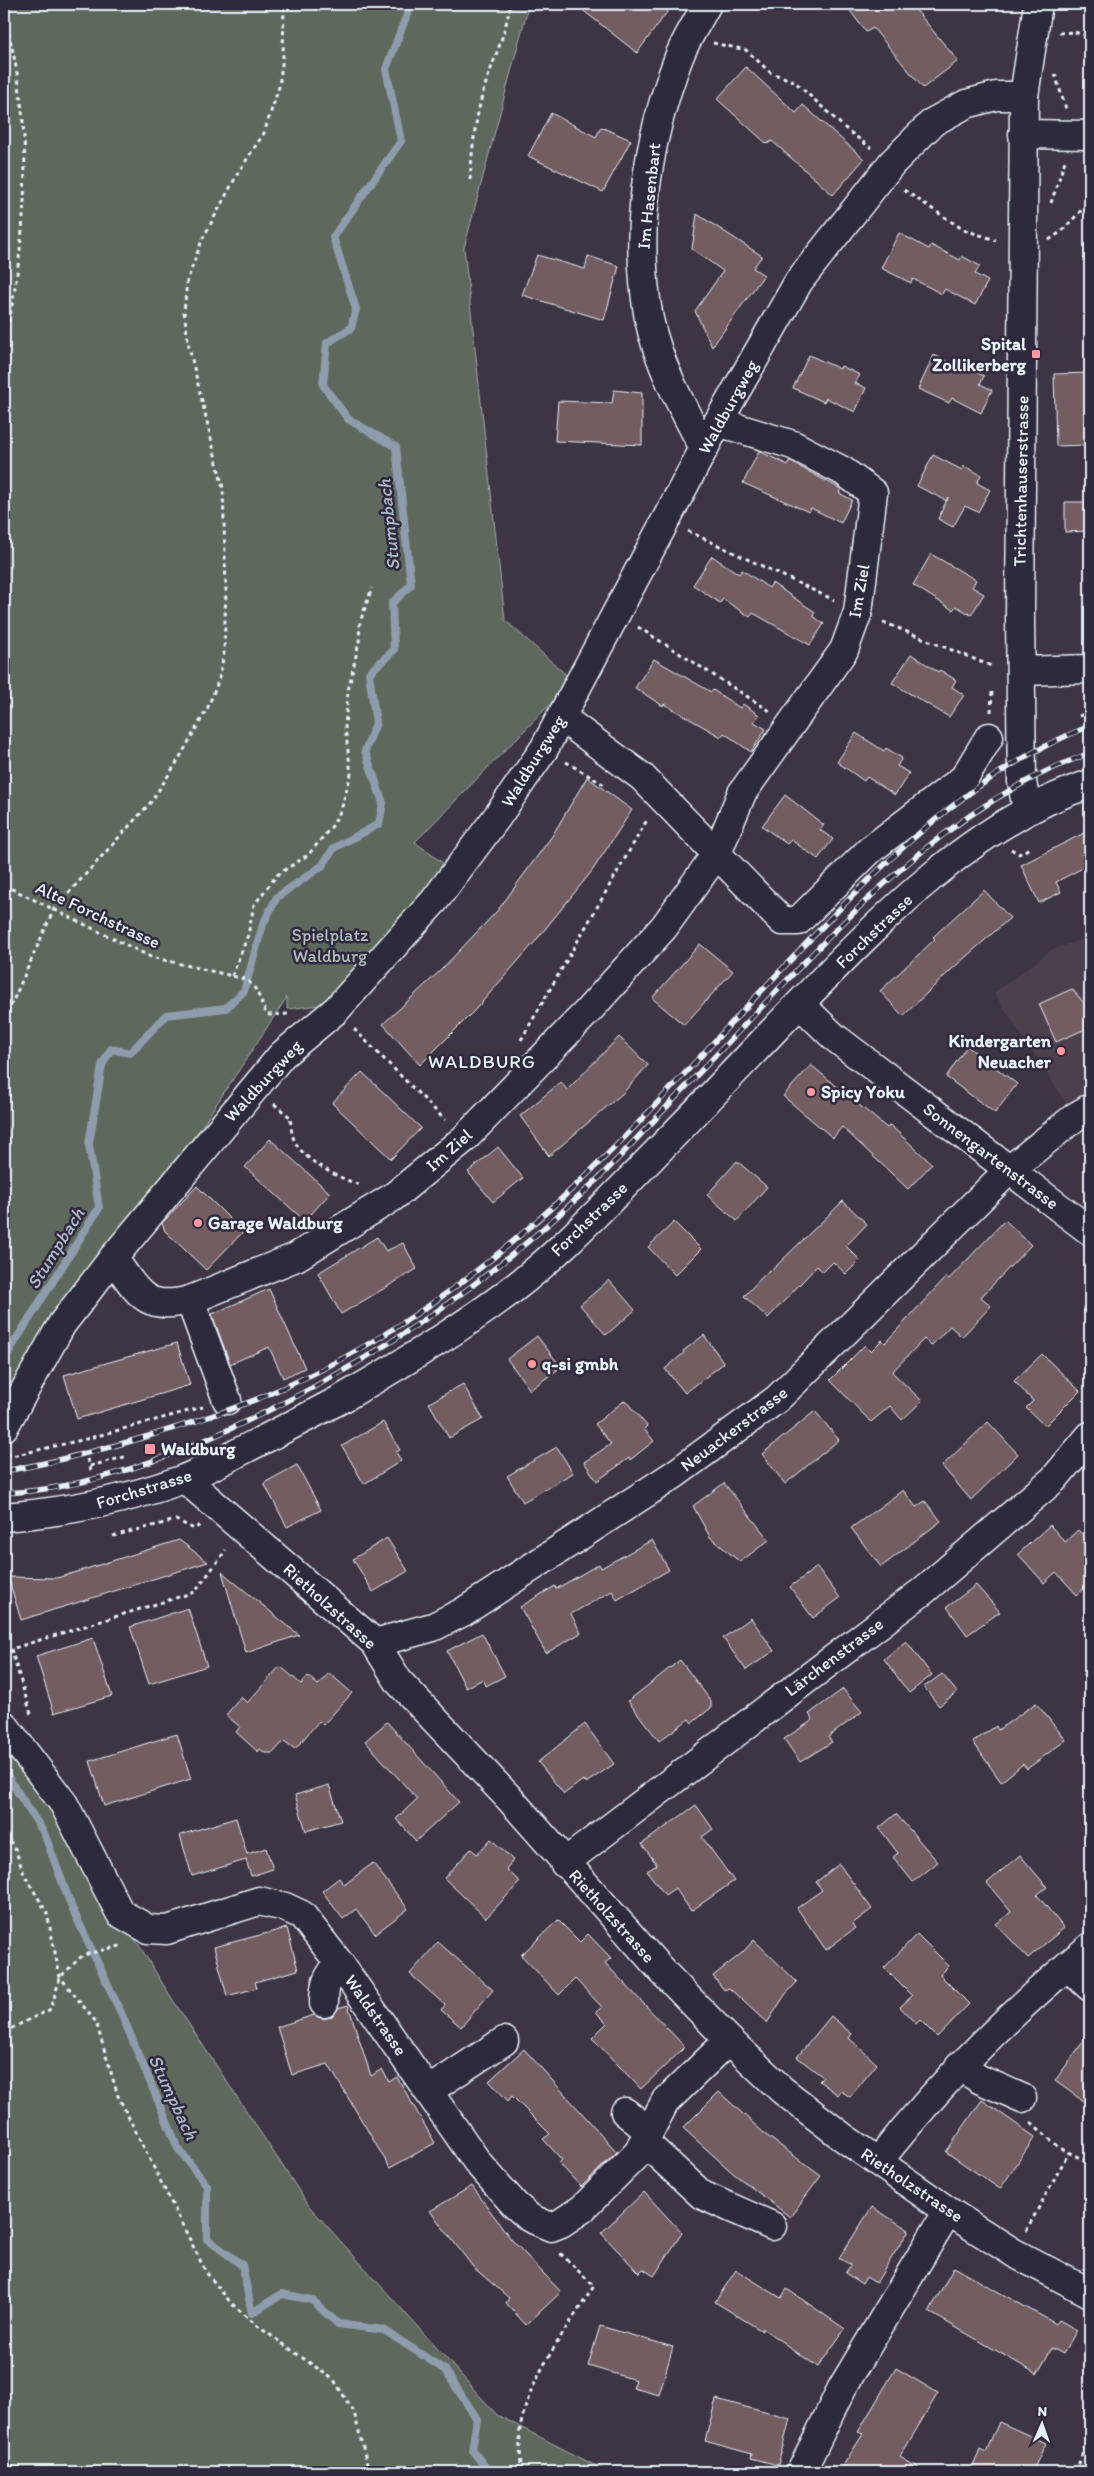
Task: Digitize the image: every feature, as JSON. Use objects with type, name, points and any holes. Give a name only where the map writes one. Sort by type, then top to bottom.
[{"type":"street","name":"Trichtenhauserstrasse","points":[[1027,810],[1022,782],[1020,671],[1034,242],[1023,134],[1024,96],[1038,4]]},
{"type":"street","name":"Im Hasenbart","points":[[704,11],[679,56],[651,148],[641,241],[650,320],[674,392],[704,448]]},
{"type":"street","name":"Waldburgweg","points":[[4,1427],[62,1324],[113,1258],[282,1055],[336,1010],[435,900],[497,817],[544,748],[718,422],[799,282],[892,163],[933,122],[966,104],[996,96],[1024,96]]},
{"type":"street","points":[[1023,134],[1090,135]]},
{"type":"street","name":"Im Ziel","points":[[113,1258],[136,1292],[152,1303],[172,1304],[190,1300],[296,1257],[393,1197],[464,1139],[588,1011],[664,927],[718,852],[742,793],[844,650],[858,612],[873,493],[843,471],[793,445],[718,422]]},
{"type":"street","points":[[1020,671],[1090,669]]},
{"type":"street","points":[[561,717],[642,777],[718,852],[782,921],[798,921],[870,850],[964,778],[989,737]]},
{"type":"street","name":"Forchstrasse","points":[[4,1517],[79,1509],[148,1491],[185,1478],[309,1416],[418,1355],[519,1284],[583,1228],[800,1004],[892,912],[917,890],[988,833],[1027,810],[1090,784]]},
{"type":"street","name":"Sonnengartenstrasse","points":[[800,1004],[834,1037],[1008,1171],[1090,1231]]},
{"type":"street","name":"Neuackerstrasse","points":[[376,1643],[434,1627],[463,1612],[675,1474],[778,1399],[1008,1171],[1075,1116],[1090,1108]]},
{"type":"street","points":[[190,1300],[227,1400]]},
{"type":"street","name":"Lärchenstrasse","points":[[564,1863],[923,1591],[1054,1479],[1090,1436]]},
{"type":"street","name":"Rietholzstrasse","points":[[185,1478],[242,1530],[376,1643],[399,1682],[509,1798],[564,1863],[662,1971],[729,2040],[782,2090],[844,2138],[948,2210],[1014,2253],[1090,2293]]},
{"type":"street","name":"Waldstrasse","points":[[4,1725],[64,1804],[120,1913],[148,1929],[167,1930],[260,1901],[285,1907],[302,1916],[340,1964],[478,2163],[515,2205],[530,2218],[550,2227]]},
{"type":"street","points":[[878,2162],[912,2118],[959,2066],[1090,1947]]},
{"type":"street","points":[[324,2003],[324,1990],[329,1975],[340,1964]]},
{"type":"street","points":[[1067,1966],[1090,1987]]},
{"type":"street","points":[[550,2227],[561,2223],[582,2210],[638,2153],[665,2102],[729,2040]]},
{"type":"street","points":[[428,2092],[504,2041]]},
{"type":"street","points":[[959,2066],[979,2079],[1022,2098]]},
{"type":"street","points":[[625,2112],[652,2149],[702,2195],[772,2226]]},
{"type":"street","points":[[801,2472],[842,2388],[948,2210]]},
{"type":"path","points":[[4,1021],[54,909],[151,802],[179,759],[208,707],[219,678],[224,653],[226,588],[223,488],[189,347],[184,312],[186,289],[202,240],[238,173],[264,133],[279,87],[283,57],[284,4]]},
{"type":"path","points":[[470,180],[476,122],[490,70],[505,31],[510,4]]},
{"type":"path","points":[[704,11],[710,26],[710,42],[746,50],[771,73],[794,81],[846,129],[892,163]]},
{"type":"path","points":[[4,17],[13,46],[19,79],[25,139],[23,221],[14,298],[4,346]]},
{"type":"path","points":[[1050,34],[1074,32],[1090,36]]},
{"type":"path","points":[[912,196],[964,230],[999,241],[1034,242],[1051,239],[1062,231],[1090,201]]},
{"type":"path","points":[[665,520],[858,612],[994,667],[994,676]]},
{"type":"path","points":[[232,976],[248,935],[254,904],[276,875],[308,855],[332,826],[341,810],[352,774],[345,727],[348,691],[359,642],[360,622],[372,588]]},
{"type":"path","points":[[616,614],[792,724]]},
{"type":"path","points":[[989,737],[993,685]]},
{"type":"path","points":[[1079,716],[1090,712]]},
{"type":"path","points":[[544,748],[610,788]]},
{"type":"path","points":[[518,1045],[651,813]]},
{"type":"path","points":[[1010,848],[1019,854],[1030,848]]},
{"type":"path","name":"Alte Forchstrasse","points":[[4,885],[151,958],[245,979],[254,985],[267,1015],[336,1010]]},
{"type":"path","points":[[336,1010],[464,1139]]},
{"type":"path","points":[[254,1088],[290,1117],[293,1138],[312,1160],[339,1178],[364,1186]]},
{"type":"path","points":[[4,1452],[12,1456],[76,1442],[227,1400]]},
{"type":"path","points":[[90,1466],[128,1456]]},
{"type":"path","points":[[87,1459],[92,1473]]},
{"type":"path","points":[[114,1536],[176,1520],[194,1529]]},
{"type":"path","points":[[4,1725],[32,1716],[10,1649],[196,1592],[242,1530]]},
{"type":"path","points":[[4,1835],[14,1846],[24,1874],[47,1913],[60,1977],[96,2022],[118,2096],[206,2272],[230,2302],[256,2325],[334,2380],[354,2412],[369,2472]]},
{"type":"path","points":[[4,2032],[51,2009],[60,1977],[83,1955],[124,1945]]},
{"type":"path","points":[[1014,2253],[1069,2152]]},
{"type":"path","points":[[521,2471],[520,2430],[527,2403],[548,2358],[594,2286],[549,2242],[550,2227]]},
{"type":"path","points":[[1076,2472],[1085,2446]]},
{"type":"path","points":[[4,2467],[7,2472]]},
{"type":"shaded area","name":"Kindergarten Neuacher","points":[[1090,937],[1090,1108],[1075,1117],[994,993],[1053,949]]},
{"type":"green space","name":"Spielplatz Waldburg","points":[[4,4],[529,4],[464,248],[505,620],[573,681],[415,842],[448,867],[329,1004],[287,1009],[287,997],[4,1427]]},
{"type":"green space","points":[[4,1725],[169,1994],[309,2206],[497,2415],[608,2472],[4,2472]]},
{"type":"building","points":[[575,4],[673,4],[637,53]]},
{"type":"building","points":[[845,4],[911,4],[958,61],[923,88],[873,28],[866,32]]},
{"type":"building","points":[[746,67],[796,113],[803,105],[864,159],[833,195],[772,141],[767,144],[717,99]]},
{"type":"building","points":[[551,113],[596,137],[601,127],[631,140],[603,192],[528,156]]},
{"type":"building","points":[[697,214],[762,256],[753,268],[764,275],[712,347],[695,311],[723,271],[692,249]]},
{"type":"building","points":[[899,233],[929,249],[931,245],[960,260],[962,256],[980,266],[975,274],[988,281],[975,305],[945,289],[942,294],[913,279],[911,283],[881,268]]},
{"type":"building","points":[[537,255],[585,269],[588,256],[619,266],[604,320],[522,295]]},
{"type":"building","points":[[809,355],[840,369],[841,366],[860,375],[855,383],[866,388],[855,412],[826,398],[824,402],[793,388]]},
{"type":"building","points":[[934,355],[965,370],[966,367],[984,376],[980,384],[992,390],[981,413],[952,398],[949,403],[918,389]]},
{"type":"building","points":[[1090,373],[1090,445],[1056,446],[1054,374]]},
{"type":"building","points":[[614,390],[642,393],[642,445],[555,441],[558,401],[612,403]]},
{"type":"building","points":[[759,451],[788,465],[789,461],[841,489],[839,493],[852,500],[841,523],[811,508],[809,512],[743,483]]},
{"type":"building","points":[[933,455],[962,470],[964,466],[981,475],[977,483],[990,490],[978,512],[965,506],[953,527],[938,519],[946,501],[917,486]]},
{"type":"building","points":[[1065,502],[1090,502],[1090,531],[1065,532]]},
{"type":"building","points":[[931,554],[976,580],[972,587],[984,594],[971,615],[956,606],[953,610],[913,585]]},
{"type":"building","points":[[712,556],[739,574],[742,570],[769,588],[772,583],[815,612],[813,616],[824,624],[810,645],[753,613],[750,617],[723,599],[720,603],[693,585]]},
{"type":"building","points":[[911,654],[938,672],[940,670],[956,680],[952,687],[964,695],[949,717],[892,683]]},
{"type":"building","points":[[654,659],[711,692],[713,690],[740,708],[743,704],[759,715],[754,722],[766,729],[751,752],[724,733],[721,737],[664,704],[663,706],[635,688]]},
{"type":"building","points":[[856,733],[884,751],[886,748],[902,758],[897,766],[909,773],[895,795],[867,777],[864,781],[837,762]]},
{"type":"building","points":[[587,777],[632,810],[592,871],[533,944],[475,1010],[420,1065],[383,1024],[440,971],[498,910],[552,836]]},
{"type":"building","points":[[785,795],[824,825],[820,830],[833,839],[818,859],[791,840],[787,844],[762,826]]},
{"type":"building","points":[[1090,830],[1090,864],[1056,882],[1061,892],[1039,903],[1021,865]]},
{"type":"building","points":[[984,890],[1010,918],[951,970],[903,1016],[880,991],[935,939],[933,937]]},
{"type":"building","points":[[700,944],[733,971],[684,1025],[652,998]]},
{"type":"building","points":[[1072,989],[1090,1010],[1090,1027],[1056,1042],[1039,1004]]},
{"type":"building","points":[[619,1037],[648,1065],[623,1093],[549,1156],[520,1116],[561,1082],[567,1090]]},
{"type":"building","points":[[967,1046],[1017,1084],[995,1113],[946,1077]]},
{"type":"building","points":[[811,1065],[887,1128],[890,1125],[932,1164],[908,1189],[842,1127],[833,1138],[783,1096]]},
{"type":"building","points":[[362,1072],[421,1128],[391,1159],[332,1103]]},
{"type":"building","points":[[270,1139],[330,1193],[305,1221],[245,1167]]},
{"type":"building","points":[[498,1147],[523,1178],[493,1202],[468,1172]]},
{"type":"building","points":[[737,1161],[767,1187],[737,1221],[707,1195]]},
{"type":"building","points":[[197,1186],[243,1232],[206,1270],[165,1231],[162,1223]]},
{"type":"building","points":[[843,1201],[867,1224],[846,1246],[860,1260],[846,1274],[833,1262],[823,1272],[817,1266],[768,1318],[744,1296]]},
{"type":"building","points":[[1005,1220],[1031,1245],[981,1297],[991,1306],[962,1337],[950,1326],[931,1346],[924,1339],[892,1372],[922,1401],[902,1420],[890,1406],[871,1422],[830,1380],[865,1345],[871,1351],[882,1340],[885,1343],[946,1277],[949,1279]]},
{"type":"building","points":[[674,1222],[701,1249],[675,1275],[648,1247]]},
{"type":"building","points":[[377,1237],[386,1251],[403,1243],[417,1269],[341,1314],[318,1273]]},
{"type":"building","points":[[609,1280],[635,1310],[606,1335],[580,1305]]},
{"type":"building","points":[[269,1289],[305,1368],[283,1378],[269,1347],[230,1364],[212,1314]]},
{"type":"building","points":[[704,1335],[724,1363],[685,1393],[665,1369],[684,1353],[683,1351]]},
{"type":"building","points":[[537,1336],[561,1367],[530,1390],[507,1359]]},
{"type":"building","points":[[177,1343],[190,1385],[77,1419],[64,1375]]},
{"type":"building","points":[[1042,1354],[1080,1391],[1045,1426],[1026,1408],[1033,1401],[1014,1381]]},
{"type":"building","points":[[463,1384],[483,1419],[449,1438],[429,1403]]},
{"type":"building","points":[[625,1400],[647,1426],[644,1429],[654,1441],[630,1460],[629,1458],[597,1481],[584,1462],[611,1444],[595,1424]]},
{"type":"building","points":[[815,1411],[839,1440],[785,1484],[762,1454]]},
{"type":"building","points":[[383,1422],[400,1450],[396,1452],[401,1461],[364,1484],[342,1446]]},
{"type":"building","points":[[988,1422],[1018,1454],[971,1500],[942,1466]]},
{"type":"building","points":[[557,1447],[573,1473],[523,1502],[507,1476]]},
{"type":"building","points":[[297,1465],[321,1510],[287,1527],[264,1483]]},
{"type":"building","points":[[724,1483],[769,1540],[740,1562],[710,1537],[693,1506]]},
{"type":"building","points":[[903,1490],[916,1507],[925,1501],[941,1521],[881,1567],[851,1528]]},
{"type":"building","points":[[1050,1525],[1065,1542],[1078,1530],[1090,1543],[1090,1583],[1077,1595],[1056,1572],[1044,1583],[1018,1554]]},
{"type":"building","points":[[387,1538],[408,1571],[373,1592],[353,1559]]},
{"type":"building","points":[[179,1540],[208,1562],[21,1620],[8,1577],[57,1578]]},
{"type":"building","points":[[652,1540],[669,1570],[617,1600],[612,1591],[571,1614],[581,1633],[546,1653],[520,1607],[555,1586],[556,1589],[599,1564],[601,1568]]},
{"type":"building","points":[[817,1567],[840,1598],[813,1618],[790,1587]]},
{"type":"building","points":[[222,1572],[299,1635],[246,1653]]},
{"type":"building","points":[[976,1585],[1000,1612],[967,1635],[947,1607]]},
{"type":"building","points":[[188,1608],[207,1666],[149,1684],[130,1627]]},
{"type":"building","points":[[751,1618],[774,1651],[746,1670],[723,1638]]},
{"type":"building","points":[[482,1633],[505,1676],[486,1686],[483,1679],[466,1688],[447,1651]]},
{"type":"building","points":[[93,1638],[112,1696],[54,1713],[36,1656]]},
{"type":"building","points":[[906,1641],[932,1675],[909,1693],[884,1659]]},
{"type":"building","points":[[680,1660],[711,1701],[711,1708],[692,1723],[689,1719],[659,1741],[628,1701]]},
{"type":"building","points":[[280,1666],[301,1684],[308,1676],[318,1685],[329,1673],[352,1693],[323,1725],[319,1721],[295,1749],[284,1741],[273,1753],[265,1753],[260,1749],[258,1752],[236,1732],[240,1727],[226,1715],[241,1697],[247,1703]]},
{"type":"building","points":[[942,1674],[957,1692],[939,1706],[924,1687]]},
{"type":"building","points":[[843,1689],[862,1712],[828,1737],[832,1742],[800,1762],[784,1739],[813,1720],[809,1714]]},
{"type":"building","points":[[1036,1703],[1066,1740],[1027,1769],[1023,1764],[1001,1782],[973,1742],[996,1726],[998,1730]]},
{"type":"building","points":[[387,1722],[459,1802],[416,1841],[396,1819],[417,1799],[365,1741]]},
{"type":"building","points":[[585,1724],[614,1764],[586,1783],[583,1780],[564,1794],[538,1762]]},
{"type":"building","points":[[177,1734],[191,1779],[104,1806],[90,1761]]},
{"type":"building","points":[[329,1785],[341,1821],[306,1831],[295,1795]]},
{"type":"building","points":[[696,1805],[713,1829],[702,1837],[734,1881],[691,1911],[675,1888],[665,1895],[647,1871],[657,1865],[642,1844]]},
{"type":"building","points":[[896,1814],[938,1862],[913,1882],[893,1857],[898,1853],[879,1828]]},
{"type":"building","points":[[236,1818],[247,1854],[266,1848],[273,1869],[251,1876],[246,1860],[192,1876],[180,1835]]},
{"type":"building","points":[[491,1839],[513,1860],[506,1869],[520,1882],[486,1918],[444,1878],[471,1849],[477,1854]]},
{"type":"building","points":[[1020,1855],[1047,1887],[1037,1895],[1064,1928],[1028,1958],[996,1924],[1011,1912],[987,1883]]},
{"type":"building","points":[[373,1863],[408,1909],[375,1934],[356,1909],[343,1919],[322,1891],[339,1878],[344,1885]]},
{"type":"building","points":[[839,1864],[872,1909],[852,1924],[855,1928],[826,1950],[797,1908],[822,1890],[816,1882]]},
{"type":"building","points":[[558,1920],[580,1942],[588,1934],[611,1958],[605,1963],[685,2047],[641,2089],[592,2038],[607,2023],[596,2012],[602,2007],[575,1979],[559,1995],[521,1955]]},
{"type":"building","points":[[287,1928],[298,1970],[255,1982],[257,1988],[227,1996],[214,1947]]},
{"type":"building","points":[[917,1934],[949,1966],[940,1975],[969,2004],[937,2037],[920,2020],[916,2024],[900,2007],[912,1996],[884,1968]]},
{"type":"building","points":[[754,1940],[797,1982],[785,1995],[767,2023],[729,1988],[724,1990],[713,1976],[742,1953]]},
{"type":"building","points":[[438,1942],[493,1990],[461,2027],[441,2010],[445,2005],[410,1974]]},
{"type":"building","points":[[348,2005],[371,2076],[382,2069],[389,2082],[397,2077],[435,2143],[390,2168],[328,2064],[292,2075],[277,2027],[314,2015],[323,2019],[331,2017],[338,2008]]},
{"type":"building","points":[[831,2016],[852,2034],[849,2038],[877,2064],[850,2097],[841,2091],[838,2095],[819,2081],[823,2077],[797,2057]]},
{"type":"building","points":[[1090,2032],[1090,2106],[1055,2081]]},
{"type":"building","points":[[524,2049],[617,2152],[581,2187],[559,2163],[562,2160],[543,2139],[550,2134],[512,2096],[508,2101],[489,2081]]},
{"type":"building","points":[[719,2092],[766,2135],[821,2176],[790,2217],[734,2174],[683,2128]]},
{"type":"building","points":[[982,2100],[1035,2137],[1000,2189],[946,2152]]},
{"type":"building","points":[[472,2186],[511,2239],[561,2292],[526,2325],[506,2303],[509,2298],[473,2267],[430,2211]]},
{"type":"building","points":[[644,2192],[682,2233],[654,2276],[643,2269],[639,2273],[601,2233]]},
{"type":"building","points":[[872,2207],[909,2230],[876,2283],[866,2277],[862,2284],[845,2273],[851,2265],[839,2258]]},
{"type":"building","points":[[954,2267],[1056,2324],[1059,2320],[1077,2330],[1063,2354],[1052,2348],[1037,2374],[929,2312]]},
{"type":"building","points":[[736,2270],[781,2298],[787,2289],[845,2329],[818,2367],[762,2328],[762,2331],[715,2302]]},
{"type":"building","points":[[600,2326],[673,2347],[659,2395],[633,2388],[636,2380],[588,2366]]},
{"type":"building","points":[[896,2368],[938,2393],[900,2457],[925,2472],[839,2472],[863,2434],[858,2432]]},
{"type":"building","points":[[716,2399],[790,2419],[778,2465],[751,2458],[752,2454],[705,2441]]},
{"type":"building","points":[[999,2422],[1046,2443],[1032,2472],[971,2472],[980,2449],[986,2452]]},
{"type":"waterway","name":"Stumpbach","points":[[4,1359],[99,1208],[89,1144],[102,1065],[111,1049],[130,1053],[166,1015],[226,1008],[244,991],[263,924],[277,897],[322,866],[334,848],[379,824],[383,803],[365,751],[376,723],[369,673],[394,650],[392,603],[411,585],[396,447],[348,419],[323,385],[327,343],[351,328],[356,309],[333,237],[401,141],[386,69],[411,4]]},
{"type":"waterway","name":"Stumpbach","points":[[4,1771],[44,1833],[72,1908],[122,2015],[178,2148],[207,2186],[207,2239],[242,2265],[252,2313],[282,2294],[312,2300],[338,2324],[384,2330],[445,2370],[477,2419],[472,2450],[489,2472]]},
{"type":"railway","points":[[4,1471],[53,1461],[135,1440],[257,1399],[296,1382],[370,1343],[441,1297],[475,1272],[540,1218],[599,1163],[838,911],[875,873],[914,838],[955,804],[997,774],[1042,747],[1090,726]]},
{"type":"railway","points":[[4,1493],[68,1485],[99,1478],[130,1469],[220,1434],[346,1369],[437,1311],[523,1246],[605,1172],[807,959],[879,888],[917,855],[999,797],[1043,773],[1090,753]]},
{"type":"place","name":"Spital Zollikerberg","points":[[1036,354]]},
{"type":"place","name":"Kindergarten Neuacher","points":[[1061,1051]]},
{"type":"place","name":"Spicy Yoku","points":[[811,1092]]},
{"type":"place","name":"Garage Waldburg","points":[[198,1223]]},
{"type":"place","name":"q-si gmbh","points":[[532,1364]]},
{"type":"place","name":"Waldburg","points":[[150,1449]]},
{"type":"district","name":"WALDBURG","points":[[482,1061]]}]
